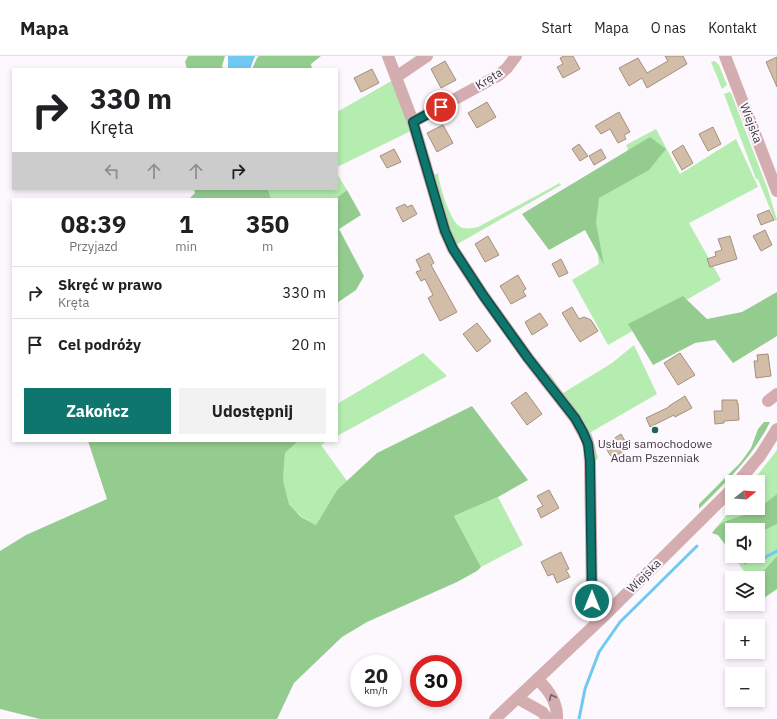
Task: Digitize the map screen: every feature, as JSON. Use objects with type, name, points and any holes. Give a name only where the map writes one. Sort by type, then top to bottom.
[{"type":"street","points":[[388,56],[413,122],[443,224],[453,249],[483,295],[528,358],[569,409],[581,427],[587,440],[590,461],[592,601],[594,610],[601,619]]},
{"type":"street","points":[[396,77],[427,56]]},
{"type":"street","name":"Kręta","points":[[413,122],[499,75],[507,68],[516,56]]},
{"type":"street","name":"Wiejska","points":[[725,56],[777,190]]},
{"type":"street","points":[[744,475],[760,456],[777,429]]},
{"type":"street","name":"Wiejska","points":[[496,719],[601,619],[725,496]]},
{"type":"street","points":[[537,679],[550,693],[558,710],[557,719]]},
{"type":"street","points":[[517,698],[542,712],[548,719]]},
{"type":"green space","points":[[188,56],[225,56],[223,68],[187,68],[185,62]]},
{"type":"green space","points":[[259,56],[321,56],[311,64],[312,68],[252,68]]},
{"type":"green space","points":[[715,61],[719,65],[727,85],[722,89],[711,62]]},
{"type":"green space","points":[[393,80],[413,130],[338,167],[338,111]]},
{"type":"green space","points":[[729,92],[731,93],[768,190],[777,220],[775,221],[758,179],[756,179],[724,94]]},
{"type":"green space","points":[[656,129],[680,174],[736,139],[758,187],[689,223],[721,280],[608,345],[572,280],[599,264],[595,229],[594,197],[637,170],[626,145]]},
{"type":"green space","points":[[650,137],[666,149],[649,170],[599,198],[596,223],[604,265],[585,230],[549,250],[522,214]]},
{"type":"green space","points":[[438,173],[440,185],[452,217],[459,226],[466,228],[478,227],[560,183],[561,185],[454,246],[433,176]]},
{"type":"green space","points":[[338,176],[347,190],[336,198],[271,198],[268,190],[338,190]]},
{"type":"green space","points":[[194,190],[268,190],[271,198],[190,198],[195,193]]},
{"type":"green space","points":[[347,190],[361,215],[339,229],[364,276],[356,290],[338,302],[338,198],[336,198]]},
{"type":"green space","points":[[777,292],[777,336],[733,363],[715,340],[695,343],[653,365],[628,324],[683,296],[707,319],[742,312]]},
{"type":"green space","points":[[634,345],[657,394],[591,432],[598,458],[594,463],[549,377],[549,373],[563,393],[612,363]]},
{"type":"green space","points":[[423,353],[447,376],[338,435],[338,403]]},
{"type":"green space","points":[[472,406],[528,480],[498,497],[454,516],[481,567],[477,571],[457,582],[367,622],[342,637],[294,683],[277,719],[40,719],[0,709],[0,551],[26,535],[107,499],[88,442],[297,442],[285,453],[283,480],[289,504],[301,517],[316,525],[337,490],[377,453]]},
{"type":"green space","points":[[764,422],[770,422],[747,458],[732,475],[728,475],[741,462],[751,448],[758,429]]},
{"type":"green space","points":[[297,442],[326,442],[321,445],[347,481],[337,490],[316,525],[302,517],[289,504],[283,480],[285,453]]},
{"type":"green space","points":[[777,450],[777,556],[763,571],[744,571],[738,563],[765,563],[765,523],[725,523],[725,544],[718,535],[712,533],[726,515],[765,515],[765,475],[757,475]]},
{"type":"green space","points":[[725,478],[725,483],[699,509],[699,504]]},
{"type":"green space","points":[[777,494],[777,524],[765,530],[765,523],[725,523],[725,544],[718,535],[712,533],[716,528],[729,520],[744,515],[765,515],[765,503]]},
{"type":"green space","points":[[498,497],[523,545],[481,567],[454,516]]},
{"type":"green space","points":[[777,556],[777,589],[765,597],[765,571],[763,571]]},
{"type":"water","points":[[228,56],[255,56],[250,68],[228,68]]},
{"type":"building","points":[[564,56],[573,56],[580,69],[563,78],[557,67],[563,64],[560,58]]},
{"type":"building","points":[[665,56],[683,56],[687,64],[647,88],[642,78],[629,86],[619,68],[638,58],[647,73],[668,61]]},
{"type":"building","points":[[777,57],[777,87],[766,62]]},
{"type":"building","points":[[445,61],[456,80],[441,88],[431,69]]},
{"type":"building","points":[[372,69],[379,83],[361,92],[354,78]]},
{"type":"building","points":[[487,102],[496,117],[477,128],[468,113]]},
{"type":"building","points":[[619,112],[630,132],[624,135],[626,139],[618,143],[610,129],[601,134],[595,126]]},
{"type":"building","points":[[443,125],[453,143],[437,152],[427,133]]},
{"type":"building","points":[[713,127],[721,144],[708,151],[699,134]]},
{"type":"building","points":[[579,144],[588,156],[580,161],[572,149]]},
{"type":"building","points":[[683,145],[693,163],[682,170],[672,152]]},
{"type":"building","points":[[394,149],[401,162],[387,168],[380,156]]},
{"type":"building","points":[[601,149],[606,158],[594,165],[589,156]]},
{"type":"building","points":[[405,204],[407,207],[412,205],[417,214],[403,222],[396,208]]},
{"type":"building","points":[[769,210],[774,220],[761,225],[757,215]]},
{"type":"building","points":[[765,230],[772,245],[761,251],[753,236]]},
{"type":"building","points":[[488,236],[499,255],[485,262],[475,244]]},
{"type":"building","points":[[730,236],[737,259],[710,267],[707,259],[716,256],[715,252],[722,250],[718,239]]},
{"type":"building","points":[[429,253],[434,263],[431,265],[457,312],[440,321],[428,298],[433,295],[425,279],[421,281],[416,272],[421,270],[416,260]]},
{"type":"building","points":[[561,259],[568,273],[559,277],[552,264]]},
{"type":"building","points":[[518,275],[526,289],[523,291],[526,296],[511,304],[500,286]]},
{"type":"building","points":[[572,307],[579,319],[584,317],[591,320],[598,331],[580,342],[562,313]]},
{"type":"building","points":[[540,313],[548,325],[532,335],[525,322]]},
{"type":"building","points":[[477,323],[491,341],[477,352],[463,334]]},
{"type":"building","points":[[680,353],[695,375],[678,385],[664,363]]},
{"type":"building","points":[[768,354],[771,376],[756,378],[754,361],[758,361],[757,355]]},
{"type":"building","points":[[526,392],[542,414],[527,425],[511,403]]},
{"type":"building","points":[[685,396],[692,408],[650,427],[646,418],[669,407]]},
{"type":"building","points":[[722,400],[737,400],[739,420],[724,421],[724,423],[715,424],[714,411],[722,411]]},
{"type":"building","points":[[621,434],[629,448],[612,458],[604,445]]},
{"type":"building","points":[[549,490],[559,508],[541,518],[537,509],[543,506],[537,496]]},
{"type":"building","points":[[561,552],[569,569],[566,570],[570,577],[557,583],[553,574],[548,576],[541,562]]},
{"type":"waterway","points":[[579,719],[585,689],[599,652],[620,622],[697,546]]},
{"type":"waterway","points":[[765,557],[777,551]]},
{"type":"place","name":"Usługi samochodowe Adam Pszenniak","points":[[655,430]]},
{"type":"route","points":[[441,107],[413,122],[431,178],[447,237],[456,255],[483,295],[528,358],[569,409],[581,427],[588,444],[590,453],[592,601]]}]
